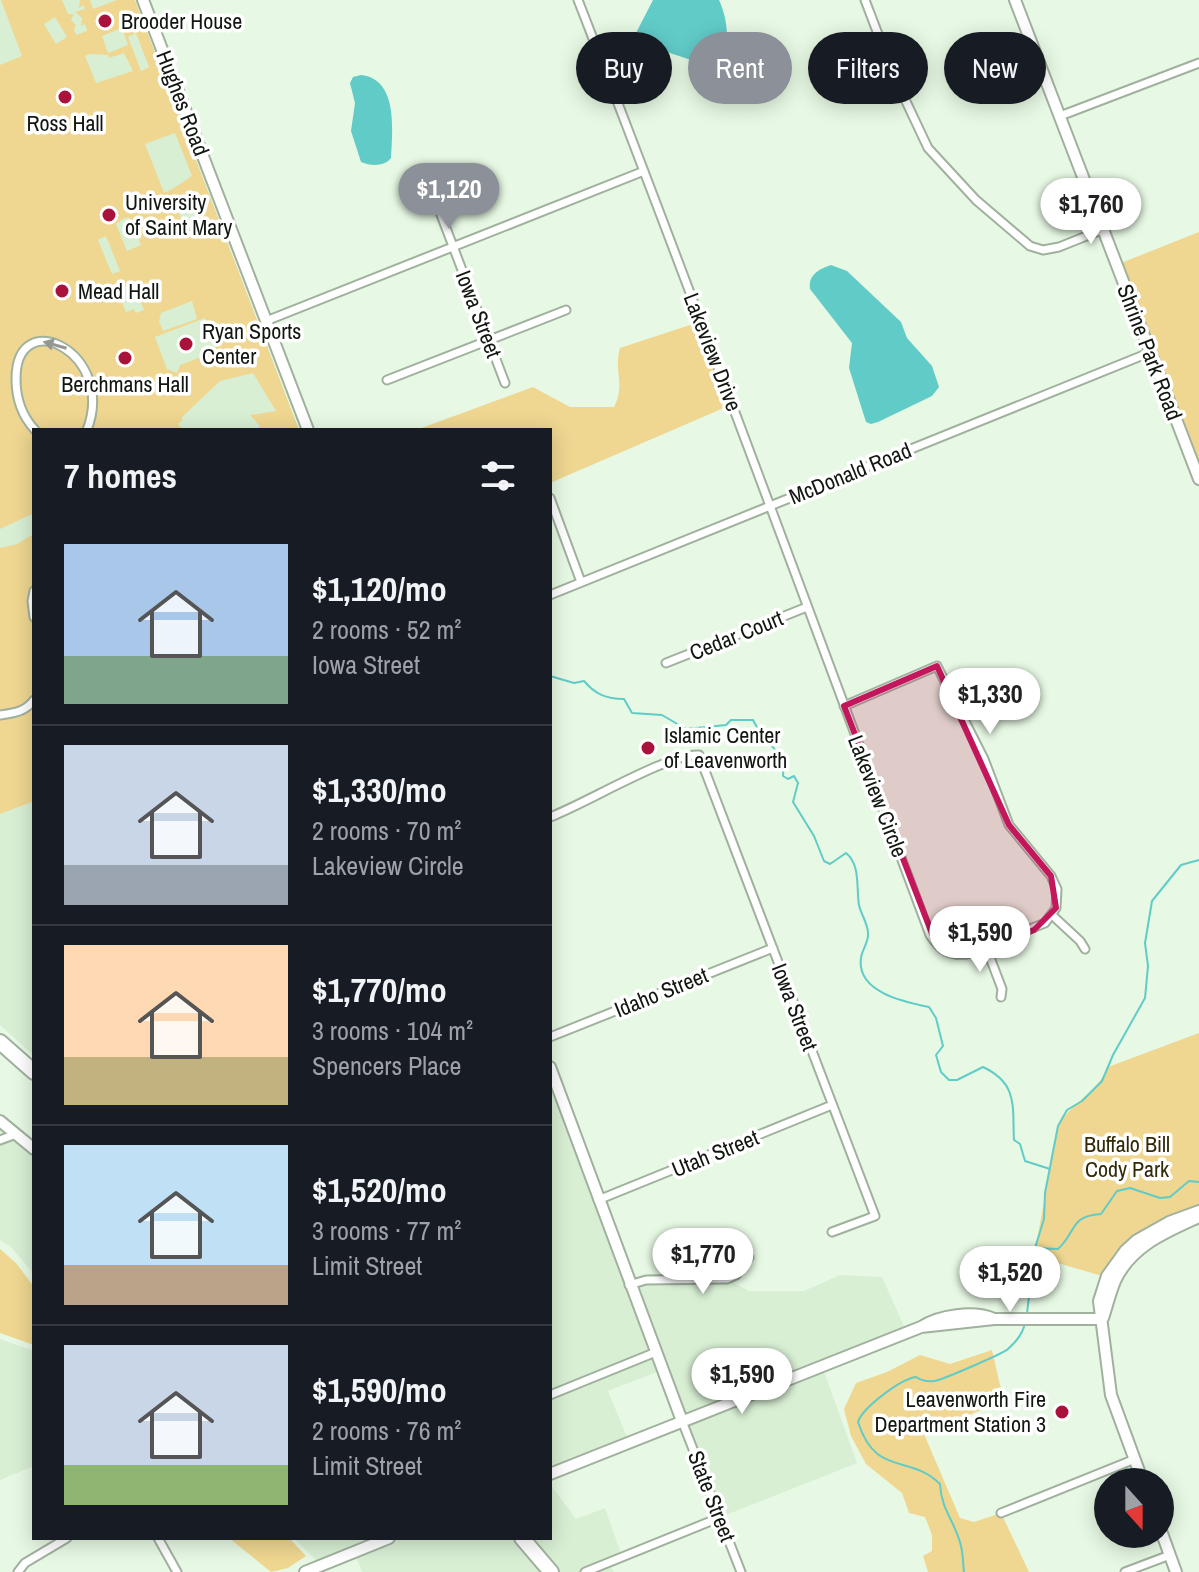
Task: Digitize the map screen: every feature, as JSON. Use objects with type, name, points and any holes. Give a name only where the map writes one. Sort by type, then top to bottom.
[{"type":"highway","points":[[0,1042],[32,1070]]},
{"type":"highway","points":[[524,1540],[551,1572]]},
{"type":"street","name":"Hughes Road","points":[[143,0],[307,428]]},
{"type":"street","name":"Lakeview Drive","points":[[578,0],[844,706]]},
{"type":"street","points":[[865,0],[894,76],[928,148],[976,200],[1030,246],[1043,250],[1104,229]]},
{"type":"street","name":"Shrine Park Road","points":[[1015,0],[1199,479]]},
{"type":"street","points":[[1060,116],[1199,63]]},
{"type":"street","points":[[266,321],[644,171]]},
{"type":"street","name":"Iowa Street","points":[[435,199],[505,383]]},
{"type":"street","points":[[387,380],[566,310]]},
{"type":"street","points":[[34,428],[17,398],[17,362],[32,345],[49,341],[68,349],[86,373],[93,401],[87,428]]},
{"type":"street","name":"McDonald Road","points":[[552,594],[1151,352]]},
{"type":"street","points":[[552,503],[581,582]]},
{"type":"street","name":"Cedar Court","points":[[666,663],[807,607]]},
{"type":"street","name":"Lakeview Circle","points":[[937,666],[984,759],[1009,825],[1051,876],[1057,889],[1056,908],[1052,915],[1034,930],[967,954],[944,952],[930,935],[844,706],[937,666]]},
{"type":"street","points":[[0,715],[18,713],[32,702]]},
{"type":"street","name":"Iowa Street","points":[[552,816],[663,764],[689,754],[699,755],[875,1216],[832,1232]]},
{"type":"street","points":[[1052,915],[1085,949]]},
{"type":"street","points":[[986,947],[1002,989],[1001,997]]},
{"type":"street","name":"Idaho Street","points":[[552,1036],[773,948]]},
{"type":"street","points":[[552,1073],[682,1421]]},
{"type":"street","name":"Utah Street","points":[[598,1200],[832,1105]]},
{"type":"street","points":[[0,1121],[32,1147]]},
{"type":"street","points":[[0,1140],[16,1134]]},
{"type":"street","points":[[1138,1468],[1111,1395],[1104,1361],[1100,1293],[1107,1276],[1125,1251],[1152,1231],[1199,1211]]},
{"type":"street","points":[[1102,1319],[1115,1280],[1138,1250],[1199,1217]]},
{"type":"street","points":[[629,1285],[646,1280],[727,1279],[736,1275],[749,1257]]},
{"type":"street","points":[[552,1473],[921,1327],[994,1319],[1102,1319]]},
{"type":"street","points":[[552,1394],[656,1352]]},
{"type":"street","name":"State Street","points":[[682,1421],[741,1572]]},
{"type":"street","points":[[1001,1513],[1135,1459]]},
{"type":"street","points":[[585,1572],[721,1517]]},
{"type":"street","points":[[18,1572],[25,1563],[64,1540]]},
{"type":"street","points":[[159,1540],[177,1572]]},
{"type":"street","points":[[305,1572],[368,1542]]},
{"type":"street","points":[[1167,1548],[1176,1572]]},
{"type":"street","points":[[1125,1572],[1170,1555]]},
{"type":"highlighted area","points":[[937,666],[1009,825],[1051,876],[1056,908],[1034,930],[967,954],[936,944],[844,706]]},
{"type":"shaded area","name":"University of Saint Mary","points":[[0,0],[135,0],[298,428],[32,428],[32,1054],[0,1025],[0,814],[3,813],[0,805]]},
{"type":"shaded area","points":[[552,1073],[629,1285],[646,1280],[727,1279],[749,1291],[804,1291],[840,1275],[882,1277],[908,1335],[822,1366],[857,1463],[721,1517],[662,1370],[608,1391],[629,1442],[552,1473]]},
{"type":"shaded area","points":[[0,1121],[32,1147],[32,1272],[10,1246],[0,1240]]},
{"type":"shaded area","points":[[0,1339],[32,1350],[32,1467],[0,1480]]},
{"type":"shaded area","points":[[552,1487],[576,1519],[605,1508],[622,1556],[607,1563],[614,1572],[362,1572],[354,1552],[321,1565],[296,1540],[552,1540]]},
{"type":"green space","name":"University of Saint Mary","points":[[1,0],[62,0],[68,14],[74,14],[71,20],[76,25],[76,35],[87,31],[85,24],[81,26],[82,18],[75,12],[85,9],[83,5],[79,8],[80,0],[90,0],[93,9],[117,0],[135,0],[298,428],[258,428],[260,426],[250,415],[276,411],[253,373],[220,381],[181,418],[183,420],[178,424],[181,428],[32,428],[32,514],[0,529],[0,65],[22,56]],"holes":[[[55,17],[67,37],[56,44],[44,24]],[[122,28],[128,45],[108,53],[102,36]],[[136,33],[149,67],[141,71],[128,37]],[[124,53],[133,71],[96,83],[85,56],[108,55],[109,58]],[[175,133],[192,176],[164,193],[145,144]],[[194,204],[202,225],[186,231],[178,211]],[[130,218],[141,245],[127,251],[116,224]],[[106,236],[120,271],[112,274],[98,240]],[[133,284],[144,310],[126,312],[119,295],[126,292],[125,287]],[[192,301],[197,319],[163,331],[159,321],[161,313]],[[205,318],[217,351],[180,365],[177,373],[167,369],[155,337]]]},
{"type":"green space","points":[[1199,232],[1199,479],[1116,265]]},
{"type":"green space","points":[[702,321],[733,404],[552,482],[552,428],[421,428],[533,387],[570,407],[614,407],[619,391],[620,348]]},
{"type":"green space","points":[[32,535],[32,802],[0,814],[0,548],[17,544]]},
{"type":"green space","name":"Buffalo Bill Cody Park","points":[[1199,1033],[1199,1206],[1143,1231],[1121,1249],[1102,1276],[1034,1256],[1058,1126],[1064,1117],[1097,1085],[1108,1067]]},
{"type":"green space","points":[[0,1249],[16,1263],[32,1284],[32,1344],[0,1333]]},
{"type":"green space","points":[[992,1350],[1000,1385],[1007,1399],[924,1434],[960,1518],[974,1522],[1001,1513],[1029,1572],[928,1572],[923,1556],[932,1551],[932,1535],[925,1517],[909,1513],[902,1493],[866,1464],[851,1436],[844,1409],[856,1383],[920,1355],[950,1364]]},
{"type":"green space","points":[[231,1540],[291,1540],[306,1556],[288,1568],[271,1572]]},
{"type":"water","points":[[653,0],[719,0],[727,28],[727,32],[688,32],[688,59],[672,54],[672,32],[637,32]]},
{"type":"water","points":[[361,75],[382,86],[391,108],[391,158],[381,164],[361,162],[351,131],[355,103],[350,83],[353,77]]},
{"type":"water","points":[[831,265],[847,271],[901,322],[907,338],[932,366],[939,387],[932,396],[878,422],[866,422],[849,368],[852,343],[810,289],[815,273]]},
{"type":"waterway","points":[[552,677],[574,683],[584,681],[601,695],[624,699],[632,713],[662,715],[686,729],[726,725],[731,720],[753,720],[781,760],[783,776],[788,779],[794,776],[798,783],[793,802],[814,836],[824,861],[830,864],[846,853],[854,864],[859,905],[868,931],[861,958],[861,970],[866,979],[895,998],[929,1007],[936,1018],[943,1046],[936,1055],[941,1072],[949,1080],[957,1080],[983,1067],[1003,1081],[1013,1107],[1014,1140],[1020,1144],[1025,1161],[1050,1169]]},
{"type":"waterway","points":[[1027,1313],[1035,1248],[1044,1219],[1045,1193],[1058,1126],[1067,1110],[1082,1101],[1102,1081],[1145,998],[1148,966],[1145,943],[1152,901],[1181,865],[1199,860]]},
{"type":"waterway","points":[[1035,1248],[1058,1249],[1078,1221],[1101,1214],[1117,1191],[1130,1188],[1160,1198],[1170,1197],[1189,1181],[1199,1182]]},
{"type":"waterway","points":[[964,1572],[961,1546],[943,1501],[940,1484],[917,1469],[884,1458],[874,1451],[858,1422],[883,1395],[909,1379],[939,1380],[1004,1352],[1019,1337],[1025,1323]]},
{"type":"place","name":"Brooder House","points":[[105,21]]},
{"type":"place","name":"Ross Hall","points":[[65,97]]},
{"type":"place","name":"University of Saint Mary","points":[[109,215]]},
{"type":"place","name":"Mead Hall","points":[[62,291]]},
{"type":"place","name":"Ryan Sports Center","points":[[186,344]]},
{"type":"place","name":"Berchmans Hall","points":[[125,358]]},
{"type":"place","name":"Islamic Center of Leavenworth","points":[[648,748]]},
{"type":"place","name":"Leavenworth Fire Department Station 3","points":[[1062,1412]]}]
